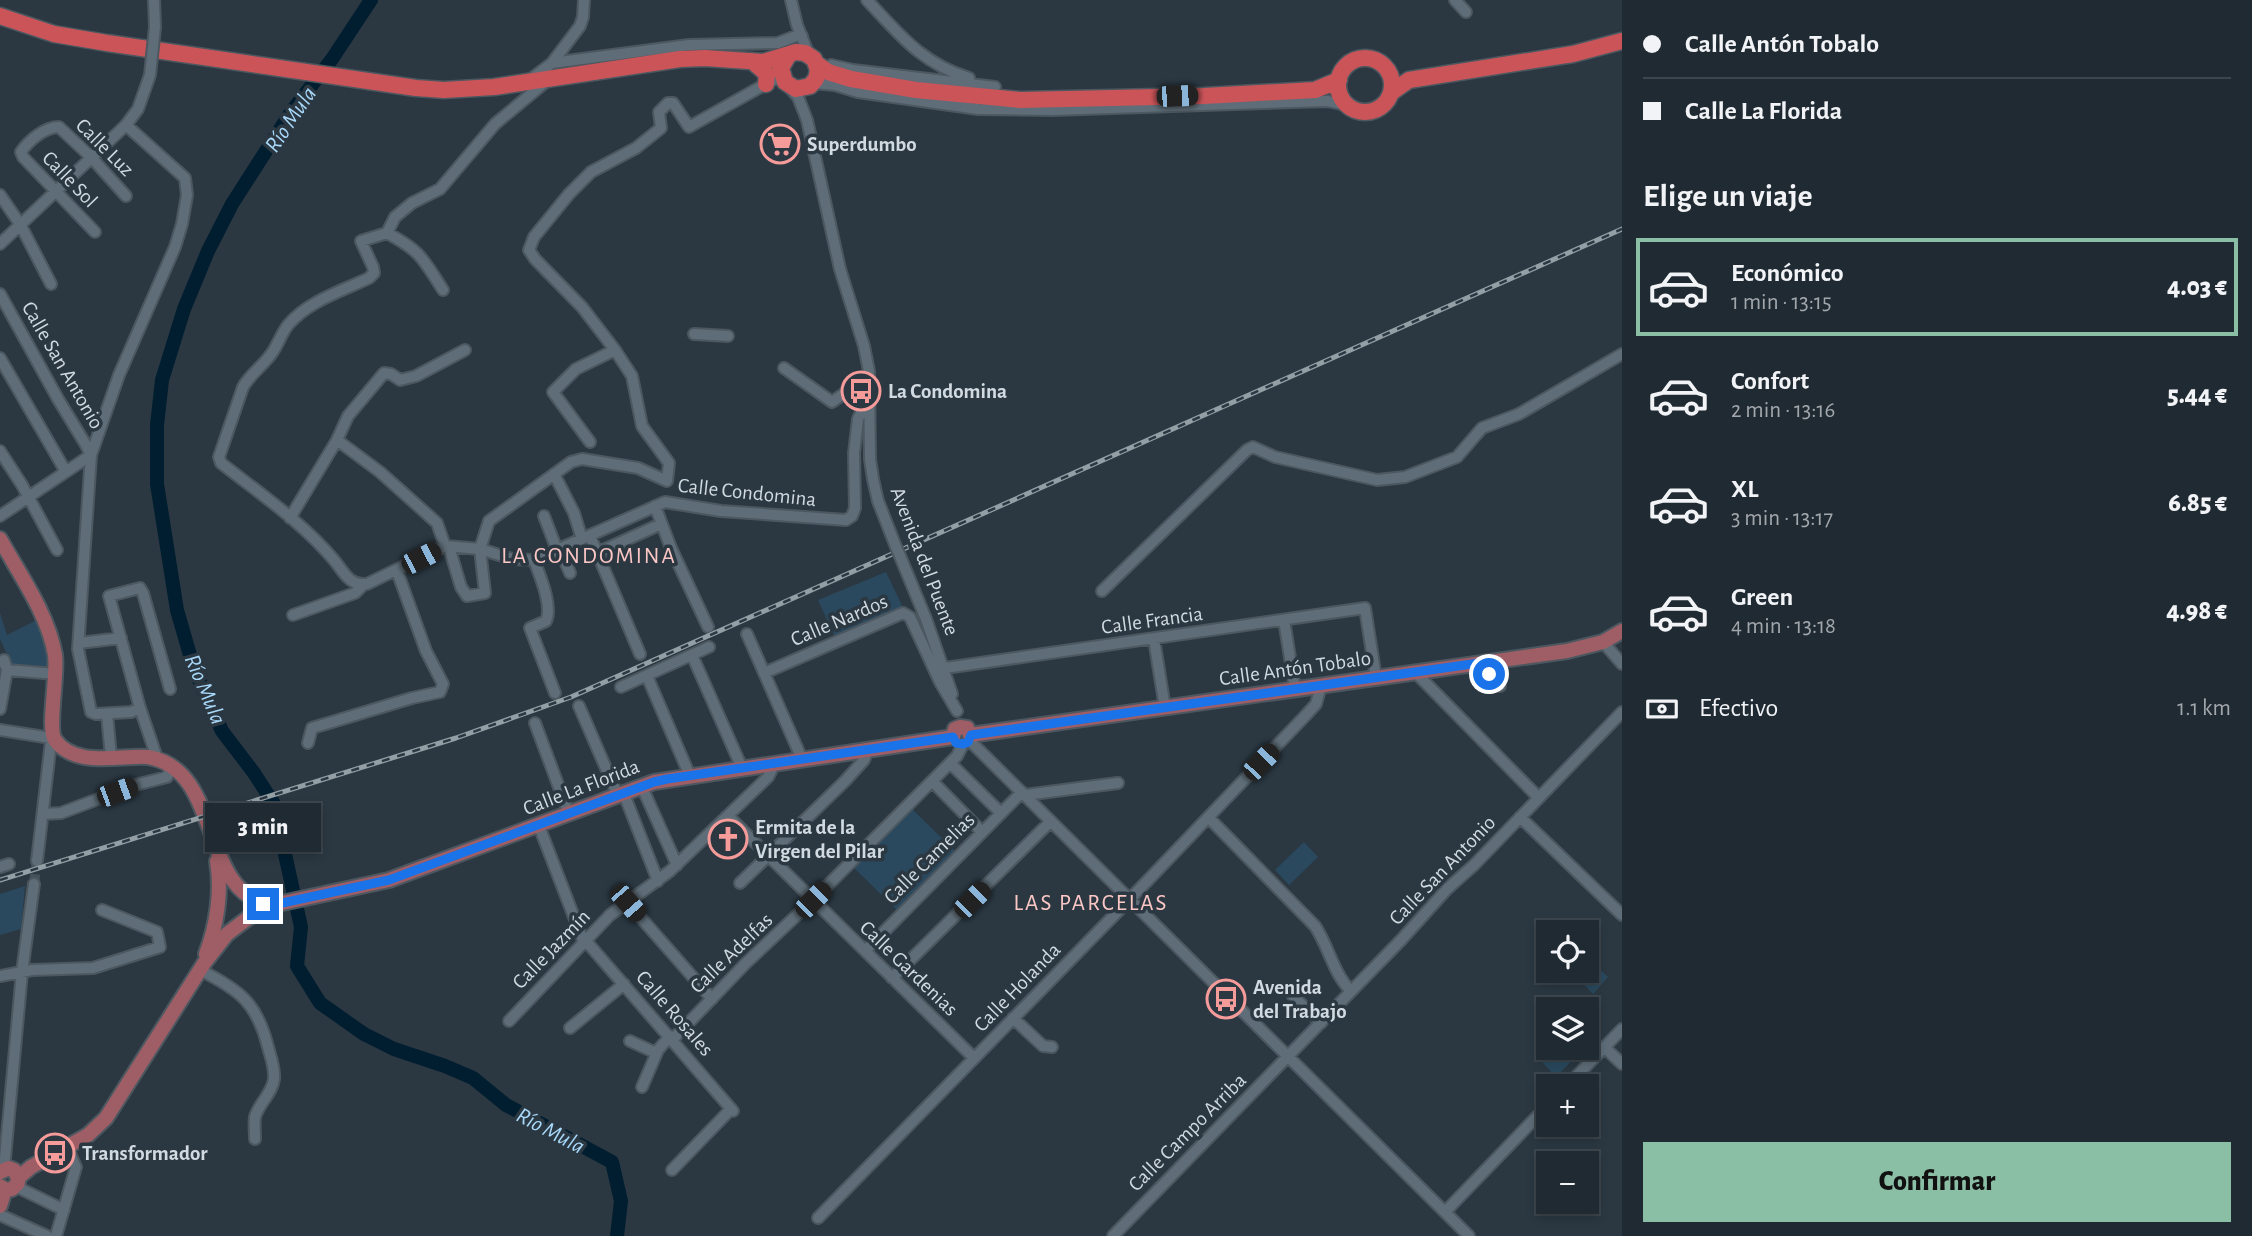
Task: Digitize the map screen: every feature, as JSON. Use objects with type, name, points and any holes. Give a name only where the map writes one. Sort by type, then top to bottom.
[{"type":"highway","points":[[0,16],[54,34],[416,89],[494,87],[680,59],[705,58],[757,62],[773,68],[785,81],[801,89],[827,79],[851,79]]},
{"type":"highway","points":[[1392,92],[1409,80],[1573,54],[1622,41]]},
{"type":"highway","points":[[785,81],[782,64],[788,47]]},
{"type":"highway","points":[[757,62],[788,47],[813,59],[833,75],[916,90],[1020,100],[1315,90],[1339,80]]},
{"type":"highway","points":[[813,59],[818,74],[813,84]]},
{"type":"highway","points":[[1315,90],[1345,103],[1356,111],[1374,111],[1388,100],[1392,92],[1389,73],[1378,61],[1361,59],[1345,67],[1339,80],[1339,92],[1345,103]]},
{"type":"highway","points":[[757,62],[768,74],[766,84]]},
{"type":"highway","points":[[1389,73],[1409,80]]},
{"type":"main road","points":[[0,539],[45,620],[55,653],[52,735],[60,745],[74,754],[87,757],[157,758],[182,775],[193,790],[228,873],[251,905],[244,920],[232,924],[223,920],[217,905]]},
{"type":"main road","name":"Calle Antón Tobalo","points":[[963,737],[1567,651],[1603,642],[1622,631]]},
{"type":"main road","name":"Calle La Florida","points":[[203,966],[227,934],[244,920],[273,905],[389,880],[654,782],[963,737]]},
{"type":"main road","points":[[10,1185],[31,1167],[88,1135],[106,1118],[203,966],[217,905],[219,876],[211,833]]},
{"type":"main road","points":[[217,905],[227,891],[244,893],[255,901],[273,905]]},
{"type":"main road","points":[[0,1206],[10,1185],[13,1170],[2,1170]]},
{"type":"street","points":[[0,244],[126,125],[138,108],[150,75],[155,27],[154,0]]},
{"type":"street","points":[[526,83],[552,63],[580,26],[584,0]]},
{"type":"street","points":[[791,1],[802,36],[813,59],[853,70],[995,87],[952,73],[917,53],[867,0]]},
{"type":"street","points":[[1455,0],[1466,12]]},
{"type":"street","points":[[788,47],[791,1]]},
{"type":"street","points":[[552,63],[689,45],[769,44],[788,47],[802,36]]},
{"type":"street","points":[[552,63],[556,67],[578,74]]},
{"type":"street","points":[[387,233],[394,217],[412,203],[440,189],[495,124],[549,79]]},
{"type":"street","points":[[708,626],[661,524],[660,504],[669,463],[642,426],[632,376],[582,307],[529,250],[534,237],[591,172],[636,148],[661,128],[659,113],[668,103],[673,103],[688,127],[766,84],[785,81]]},
{"type":"street","name":"Avenida del Puente","points":[[785,81],[797,97],[807,120]]},
{"type":"street","points":[[813,84],[835,85],[858,92],[978,109],[1052,110],[1327,101],[1345,103]]},
{"type":"street","name":"Avenida del Puente","points":[[813,84],[806,98],[807,120],[840,269],[869,371],[870,459],[878,501],[944,668],[963,737]]},
{"type":"street","points":[[494,87],[510,89],[520,95],[521,101]]},
{"type":"street","points":[[126,125],[185,178],[187,195],[175,247],[119,375],[91,455],[79,646],[91,712],[107,714],[131,712],[140,708]]},
{"type":"street","name":"Calle Luz","points":[[54,127],[59,127],[91,157],[126,196]]},
{"type":"street","name":"Calle Sol","points":[[54,127],[38,135],[21,152],[23,158],[95,232]]},
{"type":"street","points":[[0,195],[20,224],[51,284]]},
{"type":"street","points":[[363,584],[351,582],[332,558],[289,518],[221,463],[219,457],[247,379],[271,356],[285,328],[312,305],[369,278],[374,273],[361,241],[387,233],[410,245],[420,254],[443,290]]},
{"type":"street","name":"Calle San Antonio","points":[[0,294],[91,455]]},
{"type":"street","points":[[694,334],[728,336]]},
{"type":"street","points":[[289,518],[337,440],[348,416],[384,373],[400,380],[416,376],[465,350]]},
{"type":"street","points":[[590,442],[553,393],[576,369],[615,350]]},
{"type":"street","points":[[1102,591],[1253,447],[1275,457],[1377,480],[1405,477],[1457,457],[1482,428],[1519,414],[1622,354]]},
{"type":"street","points":[[0,358],[66,472]]},
{"type":"street","points":[[784,368],[832,402],[855,386],[869,392]]},
{"type":"street","name":"Calle Condomina","points":[[534,560],[660,504],[846,520],[852,516],[855,508],[854,453],[859,419],[869,392]]},
{"type":"street","points":[[337,440],[380,472],[437,523],[461,587],[467,596],[485,593],[480,550],[489,521],[571,462],[582,459],[638,468],[667,481]]},
{"type":"street","points":[[0,451],[57,550]]},
{"type":"street","points":[[0,516],[91,455]]},
{"type":"street","points":[[554,474],[597,553],[640,654]]},
{"type":"street","points":[[544,516],[570,573]]},
{"type":"street","points":[[636,516],[643,532]]},
{"type":"street","points":[[597,553],[661,524]]},
{"type":"street","points":[[293,615],[355,593],[363,584],[397,571],[447,546],[480,550],[512,559],[534,560],[544,588],[549,616],[546,621],[530,628],[555,693]]},
{"type":"street","points":[[307,743],[312,728],[440,692],[443,684],[426,651],[397,571]]},
{"type":"street","points":[[157,758],[109,596],[140,588],[144,593],[170,689]]},
{"type":"street","name":"Calle Francia","points":[[944,668],[1365,608],[1376,678]]},
{"type":"street","name":"Calle Nardos","points":[[764,673],[903,613],[910,617],[940,682],[957,711]]},
{"type":"street","points":[[1283,621],[1295,689]]},
{"type":"street","points":[[747,634],[802,759]]},
{"type":"street","points":[[55,653],[121,638]]},
{"type":"street","points":[[1154,639],[1165,708]]},
{"type":"street","points":[[1603,642],[1622,664]]},
{"type":"street","points":[[621,687],[709,647]]},
{"type":"street","points":[[692,655],[742,768]]},
{"type":"street","points":[[1479,663],[1500,686]]},
{"type":"street","points":[[0,709],[4,666],[56,674]]},
{"type":"street","points":[[1415,672],[1539,798]]},
{"type":"street","points":[[647,676],[690,776]]},
{"type":"street","name":"Calle Holanda","points":[[818,1218],[1209,818],[1316,704],[1321,686]]},
{"type":"street","points":[[579,706],[658,881]]},
{"type":"street","points":[[107,714],[111,757]]},
{"type":"street","name":"Calle San Antonio","points":[[1289,1056],[1447,889],[1620,719]]},
{"type":"street","points":[[535,723],[569,814]]},
{"type":"street","points":[[0,730],[52,735],[37,861]]},
{"type":"street","points":[[963,737],[1469,1236]]},
{"type":"street","name":"Calle Adelfas","points":[[642,1087],[656,1053],[950,763],[960,751],[963,737]]},
{"type":"street","points":[[740,883],[858,767],[868,750]]},
{"type":"street","name":"Calle Jazmín","points":[[509,1021],[611,915],[658,881],[728,817],[768,777],[775,763]]},
{"type":"street","points":[[950,763],[1001,813]]},
{"type":"street","points":[[43,814],[61,813],[135,785],[167,777],[172,766]]},
{"type":"street","points":[[932,781],[982,832]]},
{"type":"street","points":[[1023,794],[1118,783]]},
{"type":"street","points":[[642,787],[677,865]]},
{"type":"street","name":"Calle Camelias","points":[[865,951],[1023,794]]},
{"type":"street","name":"Calle Gardenias","points":[[728,817],[974,1058]]},
{"type":"street","points":[[1520,817],[1622,915]]},
{"type":"street","points":[[1209,818],[1315,926],[1324,940],[1338,975],[1351,991]]},
{"type":"street","points":[[892,978],[1051,821]]},
{"type":"street","name":"Calle Rosales","points":[[539,826],[585,942],[732,1110],[672,1170]]},
{"type":"street","points":[[2,1170],[5,1094],[34,884]]},
{"type":"street","points":[[628,903],[712,999]]},
{"type":"street","points":[[0,976],[93,968],[160,947],[157,932],[102,910]]},
{"type":"street","points":[[203,966],[243,997],[256,1012],[264,1034],[273,1065],[274,1081],[255,1117],[255,1139]]},
{"type":"street","points":[[570,1028],[624,984]]},
{"type":"street","points":[[1293,996],[1321,1023]]},
{"type":"street","points":[[1013,1018],[1044,1046],[1052,1047]]},
{"type":"street","points":[[1578,1074],[1622,1029]]},
{"type":"street","points":[[631,1041],[656,1053]]},
{"type":"street","points":[[1604,1047],[1622,1064]]},
{"type":"street","name":"Calle Campo Arriba","points":[[1113,1236],[1289,1056]]},
{"type":"street","points":[[1445,1212],[1536,1118]]},
{"type":"street","points":[[56,1236],[76,1167],[67,1147]]},
{"type":"street","points":[[10,1185],[64,1210]]},
{"type":"street","points":[[0,1215],[47,1236]]},
{"type":"shaded area","points":[[886,572],[906,614],[837,642],[818,600]]},
{"type":"shaded area","points":[[0,613],[7,635],[41,618],[50,667],[12,665],[0,639]]},
{"type":"shaded area","points":[[908,805],[959,855],[901,914],[850,864]]},
{"type":"shaded area","points":[[1304,842],[1318,857],[1289,885],[1275,870]]},
{"type":"shaded area","points":[[25,886],[21,929],[0,935],[0,894]]},
{"type":"shaded area","points":[[1599,968],[1608,977],[1593,994],[1582,983],[1599,983]]},
{"type":"shaded area","points":[[1540,1060],[1572,1060],[1559,1074],[1553,1074]]},
{"type":"waterway","name":"Río Mula","points":[[371,0],[332,59],[291,112],[232,204],[208,251],[184,309],[162,380],[157,425],[157,484],[177,610],[194,669],[222,731],[274,804],[301,927],[297,966],[320,1003],[364,1034],[394,1049],[473,1078],[506,1105],[612,1162],[621,1201],[617,1236]]},
{"type":"tunnel","points":[[34,884],[37,861]]},
{"type":"railway","points":[[0,880],[456,738],[571,697],[1622,229]]},
{"type":"place","name":"Superdumbo","points":[[780,144]]},
{"type":"place","name":"La Condomina","points":[[861,391]]},
{"type":"place","name":"Ermita de la Virgen del Pilar","points":[[728,839]]},
{"type":"place","name":"Avenida del Trabajo","points":[[1226,999]]},
{"type":"place","name":"Transformador","points":[[55,1153]]},
{"type":"district","name":"LA CONDOMINA","points":[[589,555]]},
{"type":"district","name":"LAS PARCELAS","points":[[1091,902]]},
{"type":"route","points":[[263,904],[273,905],[389,880],[667,779],[953,737],[956,743],[963,744],[968,742],[971,735],[1479,663],[1489,674]]}]
